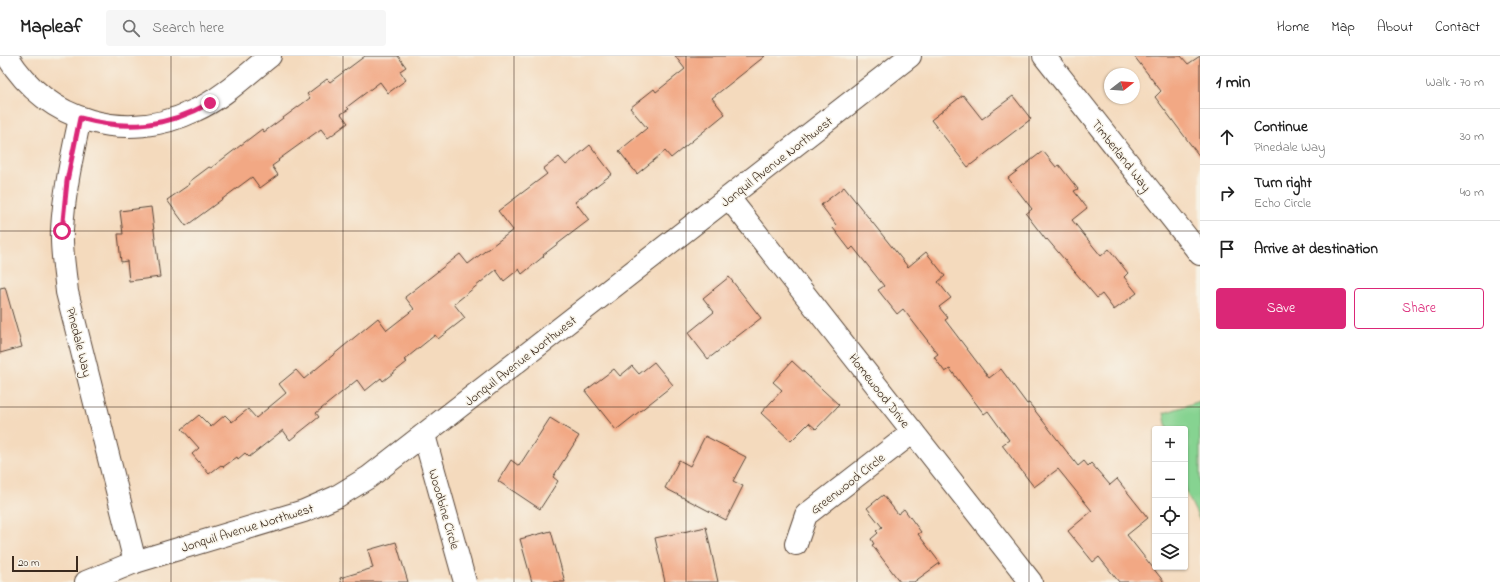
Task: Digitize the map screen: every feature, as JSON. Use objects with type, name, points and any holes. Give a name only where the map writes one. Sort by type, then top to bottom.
[{"type":"street","points":[[7,56],[23,77],[49,101],[80,118],[103,125],[137,127],[174,120],[210,103],[270,56]]},
{"type":"street","name":"Jonquil Avenue Northwest","points":[[86,582],[135,562],[304,512],[336,497],[369,477],[910,56]]},
{"type":"street","name":"Timberland Way","points":[[1044,56],[1200,254]]},
{"type":"street","name":"Pinedale Way","points":[[80,118],[66,188],[62,231],[66,278],[69,299],[135,562]]},
{"type":"street","name":"Homewood Drive","points":[[729,198],[1031,582]]},
{"type":"street","name":"Greenwood Circle","points":[[796,544],[806,514],[912,432]]},
{"type":"street","name":"Woodbine Circle","points":[[424,435],[465,582]]},
{"type":"green space","points":[[1200,401],[1200,521],[1188,496],[1188,426],[1166,426],[1164,413]]},
{"type":"building","points":[[365,56],[398,56],[406,67],[400,71],[406,80],[388,93],[380,82],[347,107],[349,109],[341,114],[348,123],[328,138],[321,129],[278,160],[279,161],[272,166],[278,175],[260,188],[252,177],[186,226],[167,200],[190,184],[189,182],[209,167],[211,168],[262,129],[264,132],[310,98],[307,94],[327,79],[330,82]]},
{"type":"building","points":[[675,56],[765,56],[712,98],[725,114],[671,158],[665,151],[637,174],[619,151],[647,128],[630,108],[654,89],[656,92],[685,69]]},
{"type":"building","points":[[1134,56],[1181,56],[1188,64],[1200,56],[1200,157],[1155,97],[1161,91]]},
{"type":"building","points":[[963,95],[982,119],[1013,96],[1031,119],[968,167],[931,120]]},
{"type":"building","points":[[590,145],[612,174],[575,202],[589,220],[543,255],[544,256],[522,274],[519,269],[504,281],[496,270],[454,304],[465,318],[438,339],[435,335],[404,360],[407,362],[383,381],[381,378],[365,391],[357,380],[316,413],[319,417],[290,440],[283,430],[249,457],[245,453],[238,459],[237,457],[223,467],[221,465],[209,474],[192,454],[199,448],[182,429],[199,415],[211,427],[225,415],[232,422],[248,409],[256,418],[286,393],[279,384],[296,370],[304,379],[378,318],[387,330],[414,309],[405,297],[460,254],[468,264],[513,230],[498,211],[547,174],[543,169],[559,157],[566,165]]},
{"type":"building","points":[[1043,151],[1056,167],[1059,165],[1078,189],[1074,191],[1087,208],[1072,220],[1101,256],[1109,249],[1128,273],[1124,277],[1137,293],[1114,310],[1102,294],[1097,298],[1047,239],[1046,240],[1026,214],[1032,209],[1008,178]]},
{"type":"building","points":[[844,187],[908,267],[926,252],[945,276],[938,282],[951,298],[939,307],[948,318],[945,320],[989,378],[1001,369],[1027,404],[1029,403],[1078,466],[1084,461],[1088,466],[1091,463],[1110,485],[1117,479],[1148,518],[1127,535],[1152,567],[1152,570],[1155,570],[1164,582],[1119,582],[1099,557],[1093,562],[1068,531],[1092,511],[1058,469],[1034,487],[1002,445],[1009,440],[988,411],[984,414],[950,369],[945,372],[934,357],[938,354],[903,309],[897,314],[878,290],[884,286],[853,247],[850,250],[833,228],[836,225],[821,205]]},
{"type":"building","points":[[151,207],[160,277],[129,281],[127,261],[121,262],[118,234],[123,234],[120,211]]},
{"type":"building","points":[[729,277],[761,318],[708,359],[688,333],[714,312],[703,298]]},
{"type":"building","points":[[5,287],[22,347],[0,353],[0,288]]},
{"type":"building","points":[[792,361],[839,405],[816,429],[809,423],[791,441],[761,413],[782,390],[773,382]]},
{"type":"building","points":[[654,362],[673,385],[616,430],[585,391],[614,369],[620,376],[632,366],[639,374]]},
{"type":"building","points":[[550,418],[579,436],[553,477],[558,481],[540,509],[498,481],[511,460],[519,466]]},
{"type":"building","points":[[705,436],[746,457],[733,481],[743,486],[726,520],[665,488],[679,460],[690,466]]},
{"type":"building","points":[[883,495],[898,514],[904,509],[921,532],[918,534],[940,563],[914,582],[900,582],[872,545],[874,544],[871,539],[878,533],[876,531],[882,527],[867,508]]},
{"type":"building","points":[[706,527],[718,582],[665,582],[655,538]]},
{"type":"building","points":[[551,531],[565,582],[532,582],[520,539]]},
{"type":"building","points":[[396,542],[408,582],[341,582],[340,578],[373,568],[368,550]]},
{"type":"route","points":[[62,231],[67,181],[80,118],[103,125],[137,127],[174,120],[210,103]]}]
